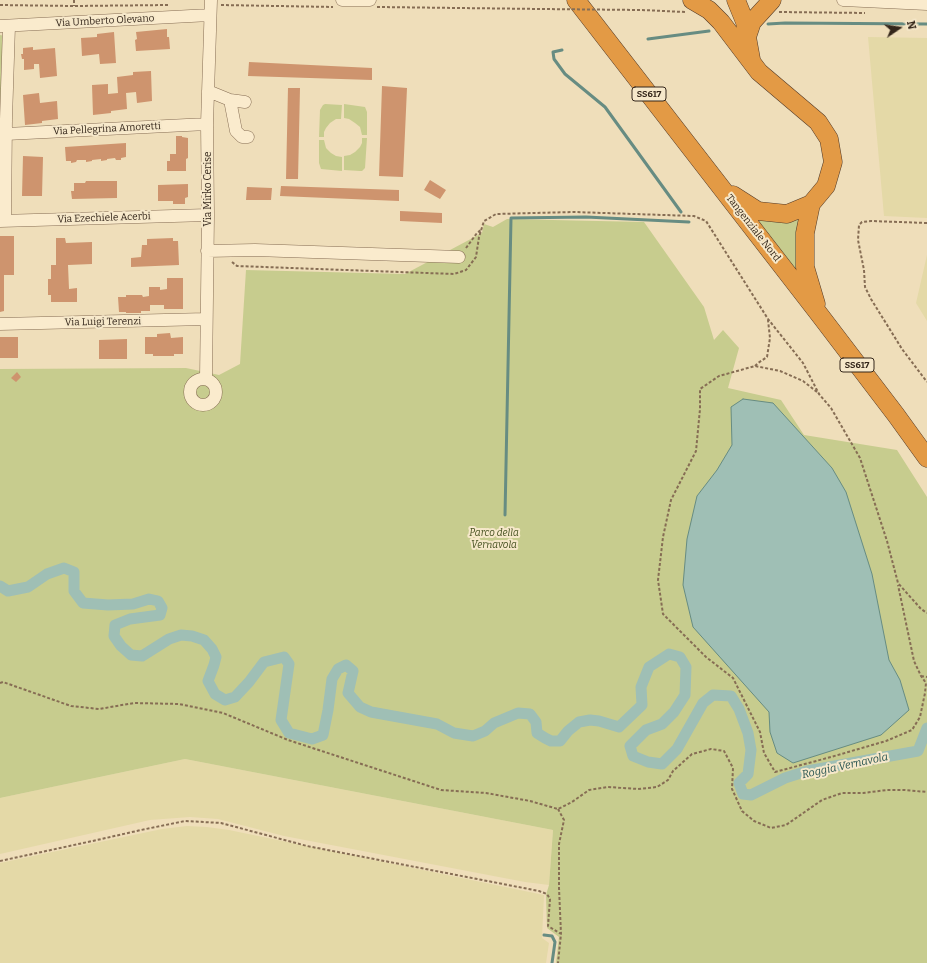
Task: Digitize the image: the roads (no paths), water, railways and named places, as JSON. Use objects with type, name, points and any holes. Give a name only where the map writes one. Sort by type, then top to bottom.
[{"type":"highway","name":"Tangenziale Nord","points":[[576,0],[819,314],[927,458]]},
{"type":"highway","points":[[735,0],[746,22],[739,36]]},
{"type":"highway","points":[[691,6],[709,10],[721,22],[739,36],[759,72],[818,122],[829,139],[834,162],[826,186],[811,204],[787,214],[758,211],[722,188]]},
{"type":"highway","points":[[739,36],[752,22],[773,6]]},
{"type":"highway","points":[[811,204],[805,233],[805,267],[819,314]]},
{"type":"street","points":[[843,0],[927,4]]},
{"type":"street","points":[[340,3],[373,4]]},
{"type":"street","name":"Via Umberto Olevano","points":[[4,26],[210,7]]},
{"type":"street","name":"Via Mirko Cerise","points":[[206,378],[210,7]]},
{"type":"street","points":[[3,221],[6,134],[3,119],[4,26]]},
{"type":"street","points":[[208,91],[230,100],[245,102]]},
{"type":"street","points":[[230,100],[236,131],[242,137],[248,137]]},
{"type":"street","name":"Via Pellegrina Amoretti","points":[[6,134],[208,124]]},
{"type":"street","name":"Via Ezechiele Acerbi","points":[[3,221],[208,215]]},
{"type":"street","points":[[207,251],[255,250],[459,257]]},
{"type":"street","name":"Via Luigi Terenzi","points":[[0,324],[206,319]]},
{"type":"water","points":[[743,399],[773,403],[832,468],[846,492],[872,574],[889,660],[900,680],[909,710],[881,735],[793,763],[777,753],[770,732],[769,712],[693,627],[683,585],[687,539],[697,496],[717,470],[732,445],[731,407]]},
{"type":"waterway","points":[[768,24],[927,24]]},
{"type":"waterway","points":[[648,39],[709,31]]},
{"type":"waterway","points":[[562,50],[553,52],[554,59],[565,74],[605,107],[681,212]]},
{"type":"waterway","points":[[505,515],[511,218],[586,217],[689,222]]},
{"type":"waterway","name":"Roggia Vernavola","points":[[0,586],[8,591],[28,587],[47,574],[64,568],[74,572],[74,591],[83,603],[108,605],[133,604],[149,599],[158,601],[162,608],[160,615],[130,619],[115,625],[114,636],[121,646],[131,655],[142,656],[169,639],[181,635],[192,636],[204,640],[212,649],[216,657],[208,681],[215,694],[225,700],[235,697],[249,682],[264,662],[284,657],[289,664],[281,720],[289,733],[312,739],[323,735],[332,679],[338,669],[346,665],[353,671],[348,693],[360,707],[371,712],[437,724],[454,733],[473,736],[485,731],[494,723],[518,713],[530,714],[536,722],[537,733],[551,741],[560,741],[568,731],[579,722],[590,720],[599,721],[619,727],[642,705],[641,687],[649,667],[669,654],[680,657],[686,667],[685,695],[674,712],[662,724],[646,730],[630,746],[633,756],[648,762],[662,764],[677,749],[703,703],[713,695],[731,696],[739,709],[748,733],[751,750],[748,774],[739,783],[743,794],[751,795],[785,778],[807,771],[918,751],[927,728]]},
{"type":"waterway","points":[[544,935],[552,936],[555,942],[552,963]]},
{"type":"park label","name":"Parco della Vernavola","points":[[494,538]]}]
